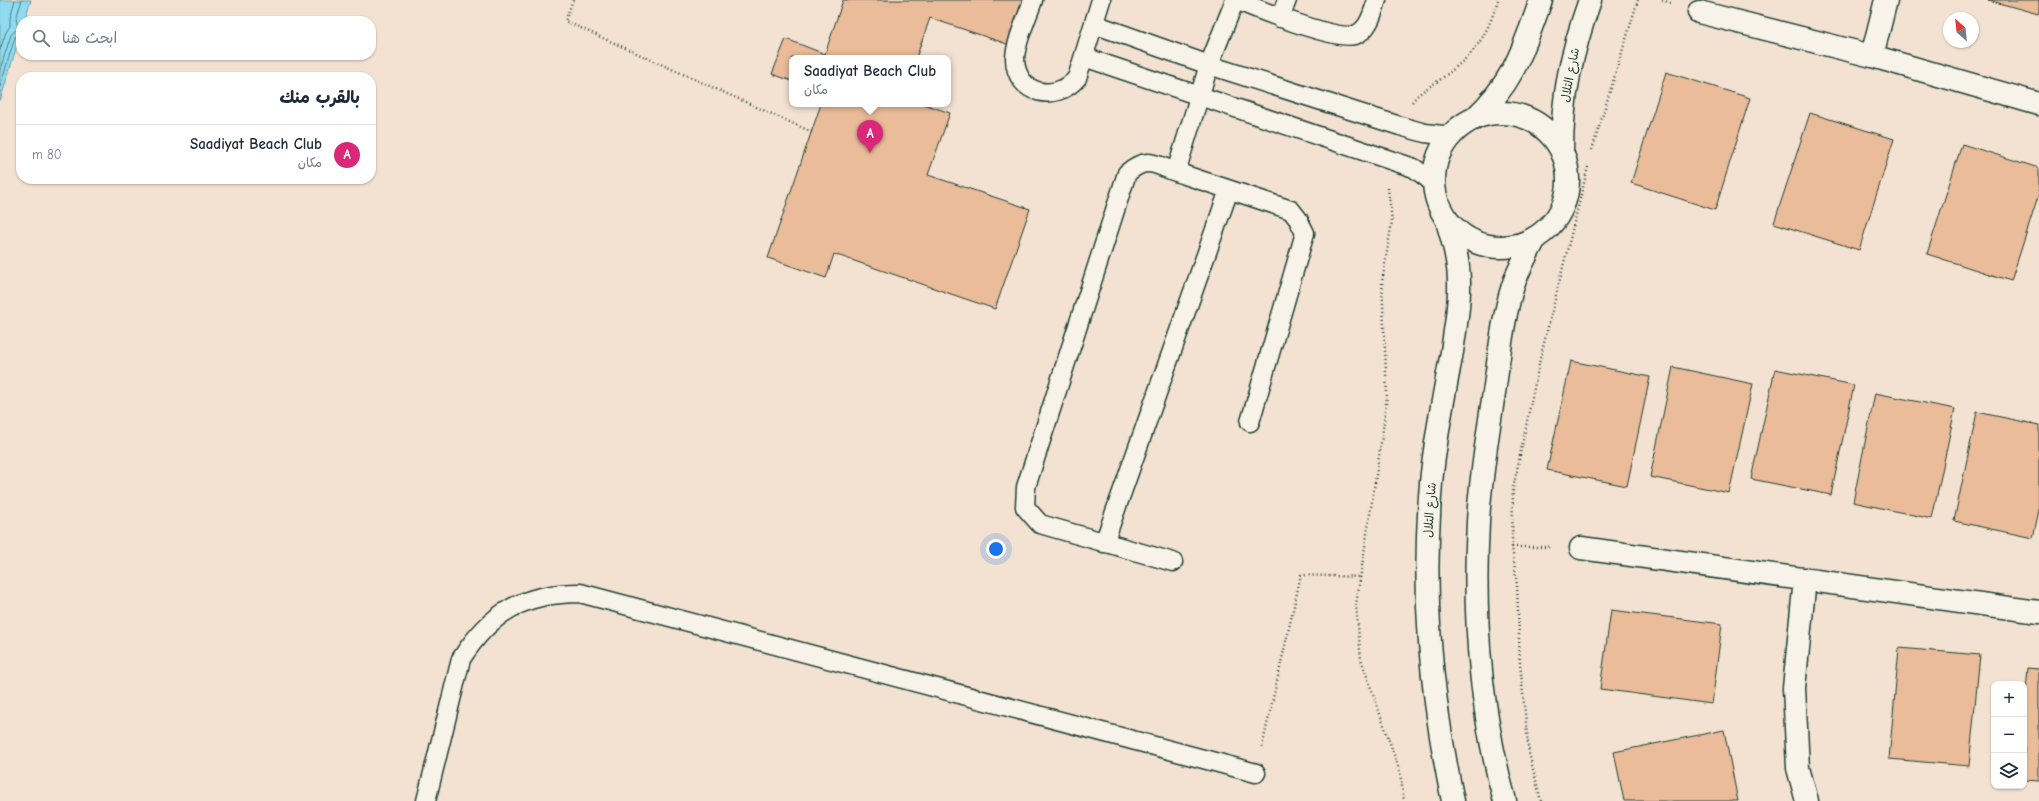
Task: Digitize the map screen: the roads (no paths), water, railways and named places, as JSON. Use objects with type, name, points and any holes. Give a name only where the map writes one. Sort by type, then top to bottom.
[{"type":"street","points":[[1474,119],[1491,114],[1508,114],[1525,118],[1541,126],[1553,138],[1562,153],[1567,168],[1568,184],[1565,200],[1549,227],[1536,237],[1522,244],[1494,247],[1480,244],[1468,239],[1456,230],[1448,221],[1435,196],[1434,183],[1436,166],[1442,149],[1462,126],[1474,119],[1504,88],[1514,69],[1541,0]]},
{"type":"street","name":"شارع التلال","points":[[1562,153],[1562,122],[1566,84],[1579,31],[1590,0]]},
{"type":"street","points":[[1872,56],[1886,0]]},
{"type":"street","points":[[1699,12],[1872,56],[2039,104]]},
{"type":"street","name":"شارع التلال","points":[[1448,221],[1458,259],[1460,283],[1458,316],[1431,481],[1427,546],[1427,611],[1431,676],[1440,741],[1453,801]]},
{"type":"street","points":[[1505,801],[1490,731],[1482,680],[1478,627],[1478,522],[1483,469],[1507,307],[1519,270],[1536,237]]},
{"type":"street","points":[[1581,548],[2039,612]]},
{"type":"street","points":[[1805,579],[1794,688],[1798,768],[1807,801]]},
{"type":"lane","points":[[1033,0],[1015,57],[1016,67],[1025,84],[1033,90],[1042,93],[1062,90],[1077,78],[1101,0]]},
{"type":"lane","points":[[1176,172],[1209,65],[1235,0],[1280,18],[1344,36],[1357,35],[1369,23],[1377,0]]},
{"type":"lane","points":[[1280,18],[1286,0]]},
{"type":"lane","points":[[1094,24],[1209,65],[1400,126],[1425,133],[1452,136]]},
{"type":"lane","points":[[1084,57],[1414,168],[1434,183]]},
{"type":"lane","points":[[1173,562],[1040,524],[1025,507],[1026,487],[1128,173],[1137,164],[1147,162],[1291,210],[1305,233],[1250,422]]},
{"type":"lane","points":[[1104,543],[1229,190]]},
{"type":"lane","points":[[426,801],[461,659],[473,640],[488,624],[506,610],[529,599],[561,593],[580,593],[1256,773]]},
{"type":"water","points":[[0,0],[31,0],[26,16],[16,16],[16,48],[0,101]]},
{"type":"place","name":"Saadiyat Beach Club","points":[[870,153]]}]
